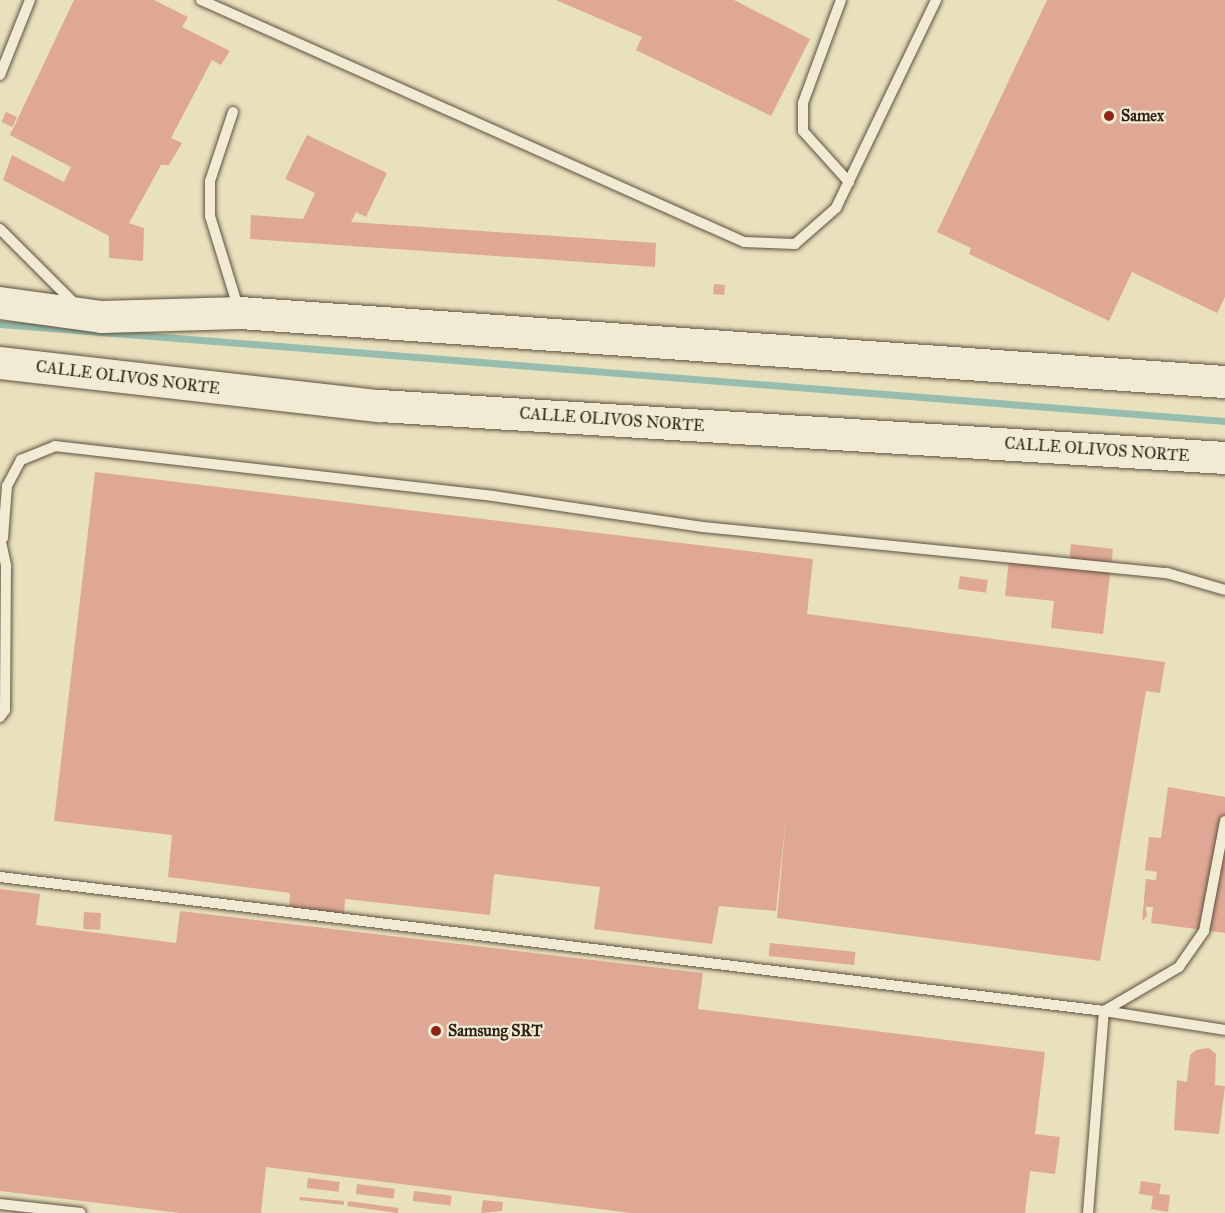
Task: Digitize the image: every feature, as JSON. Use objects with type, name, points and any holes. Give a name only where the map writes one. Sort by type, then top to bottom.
[{"type":"main road","points":[[0,303],[84,314],[138,318],[240,313],[1225,382]]},
{"type":"main road","name":"CALLE OLIVOS NORTE","points":[[0,363],[380,406],[1225,458]]},
{"type":"lane","points":[[0,75],[30,0]]},
{"type":"lane","points":[[201,0],[744,242],[795,244],[837,208],[936,0]]},
{"type":"lane","points":[[841,0],[803,103],[803,131],[849,182]]},
{"type":"lane","points":[[232,112],[210,181],[210,216],[240,313]]},
{"type":"lane","points":[[0,229],[84,314]]},
{"type":"lane","points":[[0,717],[5,710],[2,538],[7,486],[21,460],[55,446],[482,495],[703,526],[1167,573],[1225,590]]},
{"type":"lane","points":[[1104,1011],[1179,967],[1204,931],[1225,822]]},
{"type":"lane","points":[[0,877],[1104,1011],[1225,1030]]},
{"type":"lane","points":[[1088,1213],[1104,1011]]},
{"type":"lane","points":[[0,1204],[80,1213]]},
{"type":"building","points":[[74,0],[154,0],[188,17],[182,27],[230,51],[221,65],[212,60],[171,138],[182,143],[169,165],[161,165],[129,223],[144,228],[143,261],[109,258],[109,236],[3,180],[12,155],[64,182],[71,167],[10,135]]},
{"type":"building","points":[[556,0],[734,0],[810,39],[771,116],[636,50],[642,37]]},
{"type":"building","name":"Samex","points":[[1047,0],[1225,0],[1225,297],[1217,313],[1132,272],[1109,321],[969,254],[971,248],[937,232]]},
{"type":"building","points":[[6,112],[17,117],[12,127],[2,122]]},
{"type":"building","points":[[307,135],[387,173],[366,217],[356,212],[351,222],[656,243],[655,267],[250,239],[251,215],[303,219],[315,193],[285,179]]},
{"type":"building","points":[[714,284],[725,285],[724,295],[713,294]]},
{"type":"building","points":[[95,472],[813,559],[807,614],[1165,662],[1160,693],[1146,691],[1100,961],[777,918],[786,818],[776,911],[719,906],[712,944],[594,929],[600,887],[494,874],[490,915],[345,899],[344,917],[289,912],[290,893],[168,877],[172,835],[54,821]]},
{"type":"building","points":[[1071,544],[1113,549],[1103,634],[1051,628],[1054,601],[1005,596],[1009,560],[1069,567]]},
{"type":"building","points":[[960,576],[988,580],[986,593],[958,589]]},
{"type":"building","points":[[1168,787],[1225,797],[1225,933],[1151,923],[1153,907],[1146,907],[1147,916],[1142,921],[1146,879],[1156,880],[1157,872],[1145,870],[1149,837],[1161,838]]},
{"type":"building","name":"Samsung SRT","points":[[0,889],[40,894],[36,925],[176,943],[180,911],[703,973],[698,1009],[1045,1052],[1035,1134],[1060,1137],[1055,1174],[1030,1171],[1025,1213],[631,1213],[266,1167],[261,1213],[180,1213],[0,1191]]},
{"type":"building","points":[[84,912],[101,913],[100,930],[83,929]]},
{"type":"building","points":[[770,943],[856,952],[854,965],[769,956]]},
{"type":"building","points":[[1209,1048],[1216,1054],[1215,1085],[1225,1086],[1219,1134],[1174,1130],[1177,1080],[1187,1082],[1190,1055],[1196,1050]]},
{"type":"building","points":[[308,1178],[340,1182],[339,1192],[307,1188]]},
{"type":"building","points":[[1141,1181],[1161,1184],[1159,1194],[1170,1195],[1168,1212],[1151,1209],[1153,1196],[1139,1194]]},
{"type":"building","points":[[357,1184],[395,1189],[393,1199],[356,1194]]},
{"type":"building","points":[[414,1191],[452,1196],[450,1206],[413,1201]]},
{"type":"building","points":[[300,1197],[344,1201],[344,1205],[299,1200]]},
{"type":"building","points":[[483,1200],[503,1202],[502,1211],[481,1213]]},
{"type":"building","points":[[348,1201],[399,1208],[397,1213],[347,1206]]},
{"type":"waterway","points":[[0,324],[1225,421]]},
{"type":"place","name":"Samex","points":[[1109,116]]},
{"type":"place","name":"Samsung SRT","points":[[436,1031]]}]
